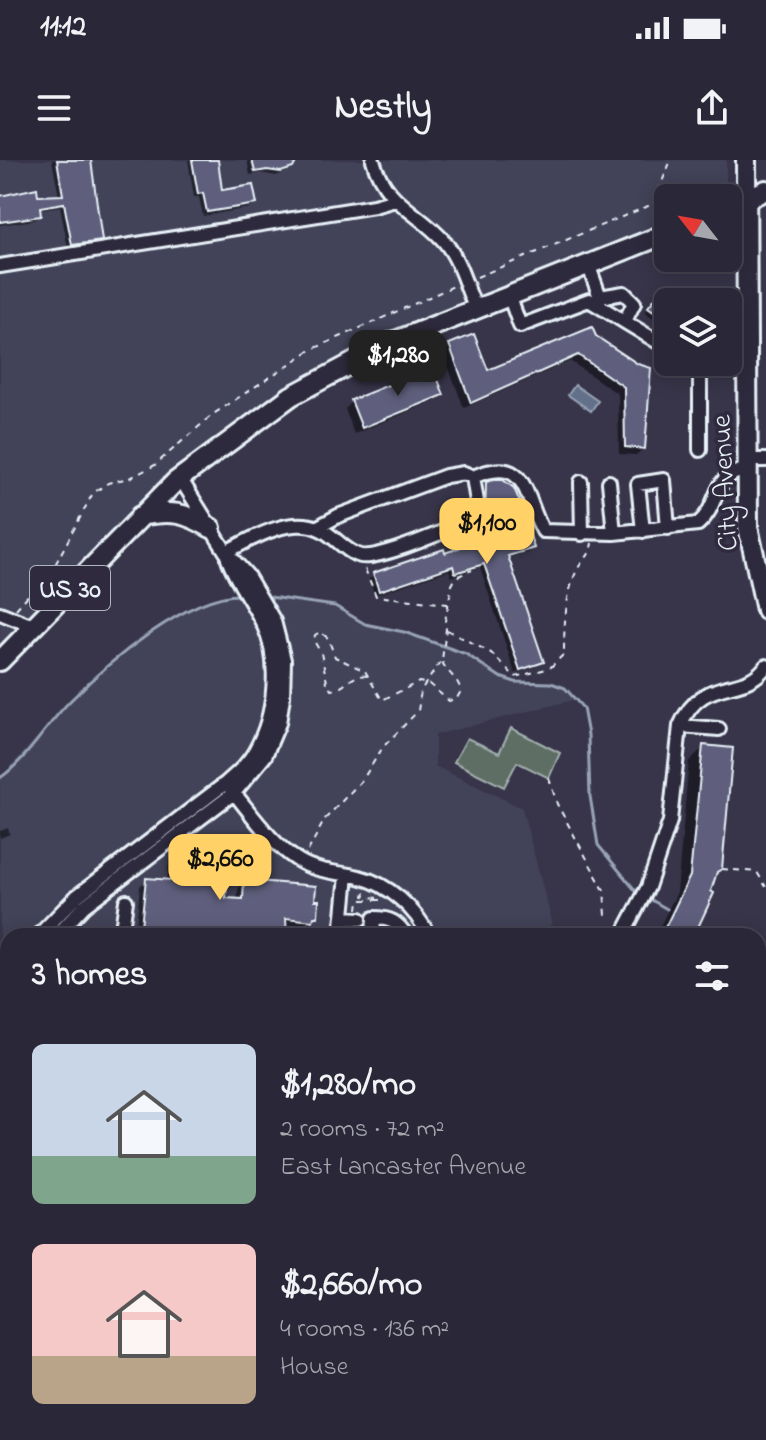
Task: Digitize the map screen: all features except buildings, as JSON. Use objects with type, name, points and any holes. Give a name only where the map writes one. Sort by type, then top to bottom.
[{"type":"highway","name":"City Avenue","points":[[746,160],[754,463],[748,527],[766,610]]},
{"type":"highway","points":[[742,202],[766,190]]},
{"type":"highway","name":"US 30","points":[[0,661],[180,478],[291,396],[388,344],[654,238]]},
{"type":"highway","points":[[140,516],[183,513],[211,528]]},
{"type":"lane","points":[[373,160],[395,200],[442,239],[452,252],[476,309]]},
{"type":"lane","points":[[0,266],[359,209],[395,200]]},
{"type":"lane","points":[[588,264],[598,300],[654,339]]},
{"type":"lane","points":[[509,295],[520,326],[589,300],[624,293],[634,303],[625,321]]},
{"type":"lane","points":[[700,376],[700,450]]},
{"type":"lane","points":[[226,552],[270,531],[290,526],[318,527],[338,516],[446,476],[464,473],[473,477],[489,470],[517,476],[525,483],[543,531],[614,533],[698,524],[707,514],[723,480],[733,471],[754,463]]},
{"type":"lane","points":[[318,527],[362,556],[377,555],[476,516],[473,477]]},
{"type":"lane","points":[[45,928],[61,909],[252,774],[265,756],[279,723],[284,660],[280,639],[180,478]]},
{"type":"lane","points":[[643,531],[638,484],[664,480],[668,528]]},
{"type":"lane","points":[[581,482],[588,534]]},
{"type":"lane","points":[[609,482],[614,533]]},
{"type":"lane","points":[[0,613],[33,626]]},
{"type":"lane","points":[[626,928],[648,887],[670,821],[680,726],[689,709],[702,695],[752,679],[766,666]]},
{"type":"lane","points":[[680,726],[719,729]]},
{"type":"lane","points":[[230,788],[261,826],[301,863],[374,882],[411,909],[424,928]]},
{"type":"lane","points":[[62,928],[84,906],[230,788]]},
{"type":"lane","points":[[137,866],[146,878]]},
{"type":"lane","points":[[342,928],[347,875]]},
{"type":"lane","points":[[122,928],[126,901]]},
{"type":"lane","points":[[61,909],[70,928]]},
{"type":"lane","points":[[343,918],[359,919]]},
{"type":"lane","points":[[373,928],[374,918],[388,918],[400,928]]},
{"type":"path","points":[[446,629],[491,653],[515,677],[550,668],[564,654],[565,617],[573,580],[579,566],[589,557],[588,534]]},
{"type":"path","points":[[362,556],[376,596],[448,604]]},
{"type":"path","points":[[367,676],[355,676],[339,689],[328,687],[321,653],[314,641],[315,635],[320,632],[324,634],[335,657],[350,666],[362,668],[367,676],[382,700],[417,682],[425,683],[449,701],[457,698],[461,691],[459,681],[445,669],[442,660],[445,621],[456,577],[472,570]]},
{"type":"path","points":[[301,863],[325,819],[363,779],[383,747],[418,711],[421,690],[442,660]]},
{"type":"path","points":[[435,669],[445,669]]},
{"type":"path","points":[[549,778],[564,817],[604,890],[606,915]]},
{"type":"path","points":[[722,869],[757,872],[766,887]]},
{"type":"path","points":[[359,919],[359,900],[382,902],[382,898],[364,896]]},
{"type":"shaded area","points":[[0,160],[726,160],[726,184],[654,184],[654,224],[484,305],[388,344],[175,482],[0,661]]},
{"type":"shaded area","points":[[575,385],[598,401],[591,411],[568,395]]},
{"type":"shaded area","points":[[229,594],[335,606],[365,624],[404,632],[466,654],[500,677],[515,682],[551,683],[565,688],[573,700],[435,735],[435,766],[522,808],[552,922],[548,928],[0,928],[0,778],[70,701],[130,647],[178,616]]},
{"type":"green space","points":[[511,728],[560,753],[549,778],[517,762],[504,787],[454,762],[467,738],[499,753]]},
{"type":"waterway","points":[[0,778],[19,762],[61,710],[127,650],[174,617],[199,605],[222,597],[243,595]]},
{"type":"waterway","points":[[263,596],[335,606],[365,624],[404,632],[466,654],[500,677],[515,682],[551,683],[565,688],[583,708],[588,735],[590,796],[598,845],[635,890],[642,894]]},
{"type":"waterway","points":[[648,898],[667,909]]}]
